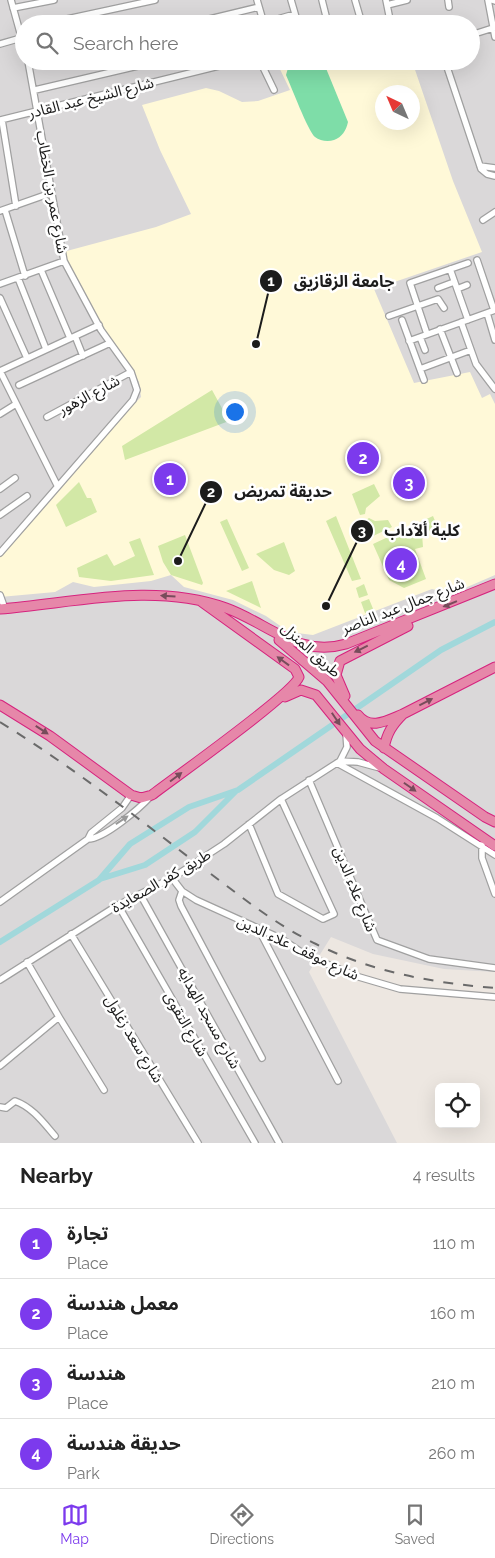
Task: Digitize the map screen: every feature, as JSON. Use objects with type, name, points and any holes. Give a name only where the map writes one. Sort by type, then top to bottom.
[{"type":"highway","name":"شارع جمال عبد الناصر","points":[[264,626],[297,644],[329,648],[346,644],[495,584]]},
{"type":"highway","points":[[3,609],[142,594],[200,600],[228,609],[264,626]]},
{"type":"highway","points":[[0,705],[50,736],[130,795],[141,798],[152,795],[269,706],[296,683],[299,674],[200,600]]},
{"type":"highway","points":[[341,694],[336,675],[340,661],[425,619],[434,610]]},
{"type":"highway","name":"طريق المنزل","points":[[264,626],[341,694],[361,722],[384,748],[495,824]]},
{"type":"highway","points":[[361,722],[375,724],[403,714],[495,667]]},
{"type":"highway","points":[[269,706],[301,690],[316,695],[326,704],[353,743],[384,769],[481,841],[495,846]]},
{"type":"highway","points":[[384,748],[386,736],[392,725],[403,714]]},
{"type":"highway","points":[[481,841],[495,840]]},
{"type":"street","points":[[11,0],[16,15]]},
{"type":"street","points":[[13,8],[54,0]]},
{"type":"street","points":[[86,15],[155,0]]},
{"type":"street","points":[[257,0],[262,15]]},
{"type":"street","points":[[291,0],[295,14],[292,15]]},
{"type":"street","points":[[322,0],[326,15]]},
{"type":"street","points":[[355,0],[359,15]]},
{"type":"street","points":[[389,15],[386,2],[407,0]]},
{"type":"street","points":[[448,0],[449,7]]},
{"type":"street","points":[[488,0],[495,37]]},
{"type":"street","points":[[226,15],[259,7]]},
{"type":"street","points":[[480,32],[493,28]]},
{"type":"street","points":[[0,44],[15,40]]},
{"type":"street","name":"شارع عمر بن الخطاب","points":[[0,553],[135,397],[136,386],[130,372],[98,325],[64,261],[31,70]]},
{"type":"street","points":[[35,90],[120,70]]},
{"type":"street","name":"شارع الشيخ عبد القادر","points":[[1,120],[204,70]]},
{"type":"street","points":[[264,70],[274,90]]},
{"type":"street","points":[[448,70],[480,166],[485,173],[495,176]]},
{"type":"street","points":[[1,120],[16,206]]},
{"type":"street","points":[[480,166],[495,168]]},
{"type":"street","points":[[46,349],[3,211],[51,193]]},
{"type":"street","points":[[482,220],[495,212]]},
{"type":"street","points":[[409,341],[495,310],[477,260]]},
{"type":"street","points":[[0,284],[64,261]]},
{"type":"street","points":[[427,334],[410,283],[468,262]]},
{"type":"street","points":[[450,269],[468,320]]},
{"type":"street","points":[[41,270],[83,356]]},
{"type":"street","points":[[438,288],[454,282]]},
{"type":"street","points":[[457,289],[467,285]]},
{"type":"street","points":[[0,298],[27,358]]},
{"type":"street","points":[[389,316],[439,299],[444,308]]},
{"type":"street","points":[[487,313],[495,340]]},
{"type":"street","points":[[402,320],[424,380]]},
{"type":"street","points":[[461,322],[478,367],[495,389]]},
{"type":"street","points":[[57,485],[0,371],[98,325]]},
{"type":"street","points":[[440,330],[457,373]]},
{"type":"street","points":[[420,337],[425,350]]},
{"type":"street","points":[[19,385],[110,343]]},
{"type":"street","points":[[420,369],[471,350]]},
{"type":"street","name":"شارع الزهور","points":[[48,418],[130,372]]},
{"type":"street","points":[[0,414],[16,404]]},
{"type":"street","points":[[0,489],[15,478]]},
{"type":"street","points":[[0,516],[26,496]]},
{"type":"street","points":[[0,596],[3,609]]},
{"type":"street","points":[[339,762],[347,747],[346,734]]},
{"type":"street","points":[[339,762],[367,764],[384,769]]},
{"type":"street","points":[[339,762],[422,810],[481,841],[495,855]]},
{"type":"street","name":"طريق كفر الصعايدة","points":[[0,980],[118,905],[172,878],[211,853],[280,799],[339,762]]},
{"type":"street","name":"شارع علاء الدين","points":[[309,780],[377,940],[429,959],[495,968]]},
{"type":"street","points":[[88,839],[91,833],[122,808],[130,795]]},
{"type":"street","points":[[0,902],[88,839],[101,835],[131,815],[152,795]]},
{"type":"street","points":[[249,824],[278,894],[323,919],[334,914],[280,799]]},
{"type":"street","points":[[481,841],[482,858],[495,894]]},
{"type":"street","name":"شارع موقف علاء الدين","points":[[172,878],[182,891],[196,900],[282,939],[307,956],[383,985],[400,989],[495,997]]},
{"type":"street","points":[[182,891],[179,900],[181,906],[262,1058]]},
{"type":"street","name":"شارع مسجد الهدايه","points":[[140,894],[279,1143]]},
{"type":"street","name":"شارع التقوى","points":[[118,905],[254,1143]]},
{"type":"street","points":[[259,930],[338,1082]]},
{"type":"street","name":"شارع سعد زغلول","points":[[71,934],[198,1143]]},
{"type":"street","points":[[27,962],[104,1090]]},
{"type":"street","points":[[0,1066],[59,1016]]},
{"type":"street","points":[[0,1107],[6,1108],[15,1102],[19,1102],[38,1115],[55,1136]]},
{"type":"shaded area","points":[[0,0],[495,0],[495,972],[444,969],[373,954],[331,937],[309,972],[397,1143],[0,1143]]},
{"type":"shaded area","points":[[280,70],[415,70],[453,181],[482,252],[374,289],[414,383],[470,372],[482,398],[490,394],[495,404],[495,575],[451,594],[432,589],[313,635],[289,632],[266,616],[233,600],[184,587],[171,575],[151,581],[94,587],[73,582],[55,592],[0,597],[0,556],[106,432],[141,397],[139,382],[129,364],[106,333],[63,252],[156,227],[191,214],[160,150],[142,105],[206,88],[219,91],[242,102],[258,101],[290,90]]},
{"type":"green space","points":[[287,70],[327,70],[348,122],[343,133],[337,139],[329,141],[315,137],[304,118],[286,75]]},
{"type":"green space","points":[[212,390],[229,421],[125,460],[122,446]]},
{"type":"green space","points":[[79,482],[87,498],[91,498],[97,512],[66,527],[56,505]]},
{"type":"green space","points":[[374,484],[380,496],[366,508],[365,514],[360,515],[352,494]]},
{"type":"green space","points":[[336,516],[361,579],[352,581],[326,521]]},
{"type":"green space","points":[[433,516],[438,528],[422,534],[423,547],[415,549],[426,579],[404,588],[389,580],[373,544]]},
{"type":"green space","points":[[369,518],[375,521],[388,520],[392,527],[369,538],[363,522]]},
{"type":"green space","points":[[227,519],[249,568],[242,571],[220,522]]},
{"type":"green space","points":[[185,535],[203,583],[202,585],[171,575],[163,562],[158,546]]},
{"type":"green space","points":[[140,538],[154,575],[111,581],[79,577],[77,568],[107,554],[114,566],[135,556],[129,542]]},
{"type":"green space","points":[[284,542],[295,571],[289,575],[274,570],[256,554]]},
{"type":"green space","points":[[252,581],[261,608],[226,591]]},
{"type":"green space","points":[[364,584],[368,595],[359,598],[356,588]]},
{"type":"green space","points":[[369,599],[374,611],[365,613],[361,602]]},
{"type":"waterway","points":[[0,942],[99,880],[130,844],[189,807],[238,790],[441,650],[495,622]]},
{"type":"waterway","points":[[100,879],[145,865],[195,832],[236,791]]},
{"type":"railway","points":[[0,722],[121,805],[252,904],[299,935],[337,954],[403,975],[495,988]]},
{"type":"place","name":"جامعة الزقازيق","points":[[256,344]]},
{"type":"place","name":"معمل هندسة","points":[[363,458]]},
{"type":"place","name":"تجارة","points":[[170,479]]},
{"type":"place","name":"هندسة","points":[[409,483]]},
{"type":"place","name":"حديقة تمريض","points":[[178,561]]},
{"type":"place","name":"حديقة هندسة","points":[[401,564]]},
{"type":"place","name":"كلية ألآداب","points":[[326,606]]}]
